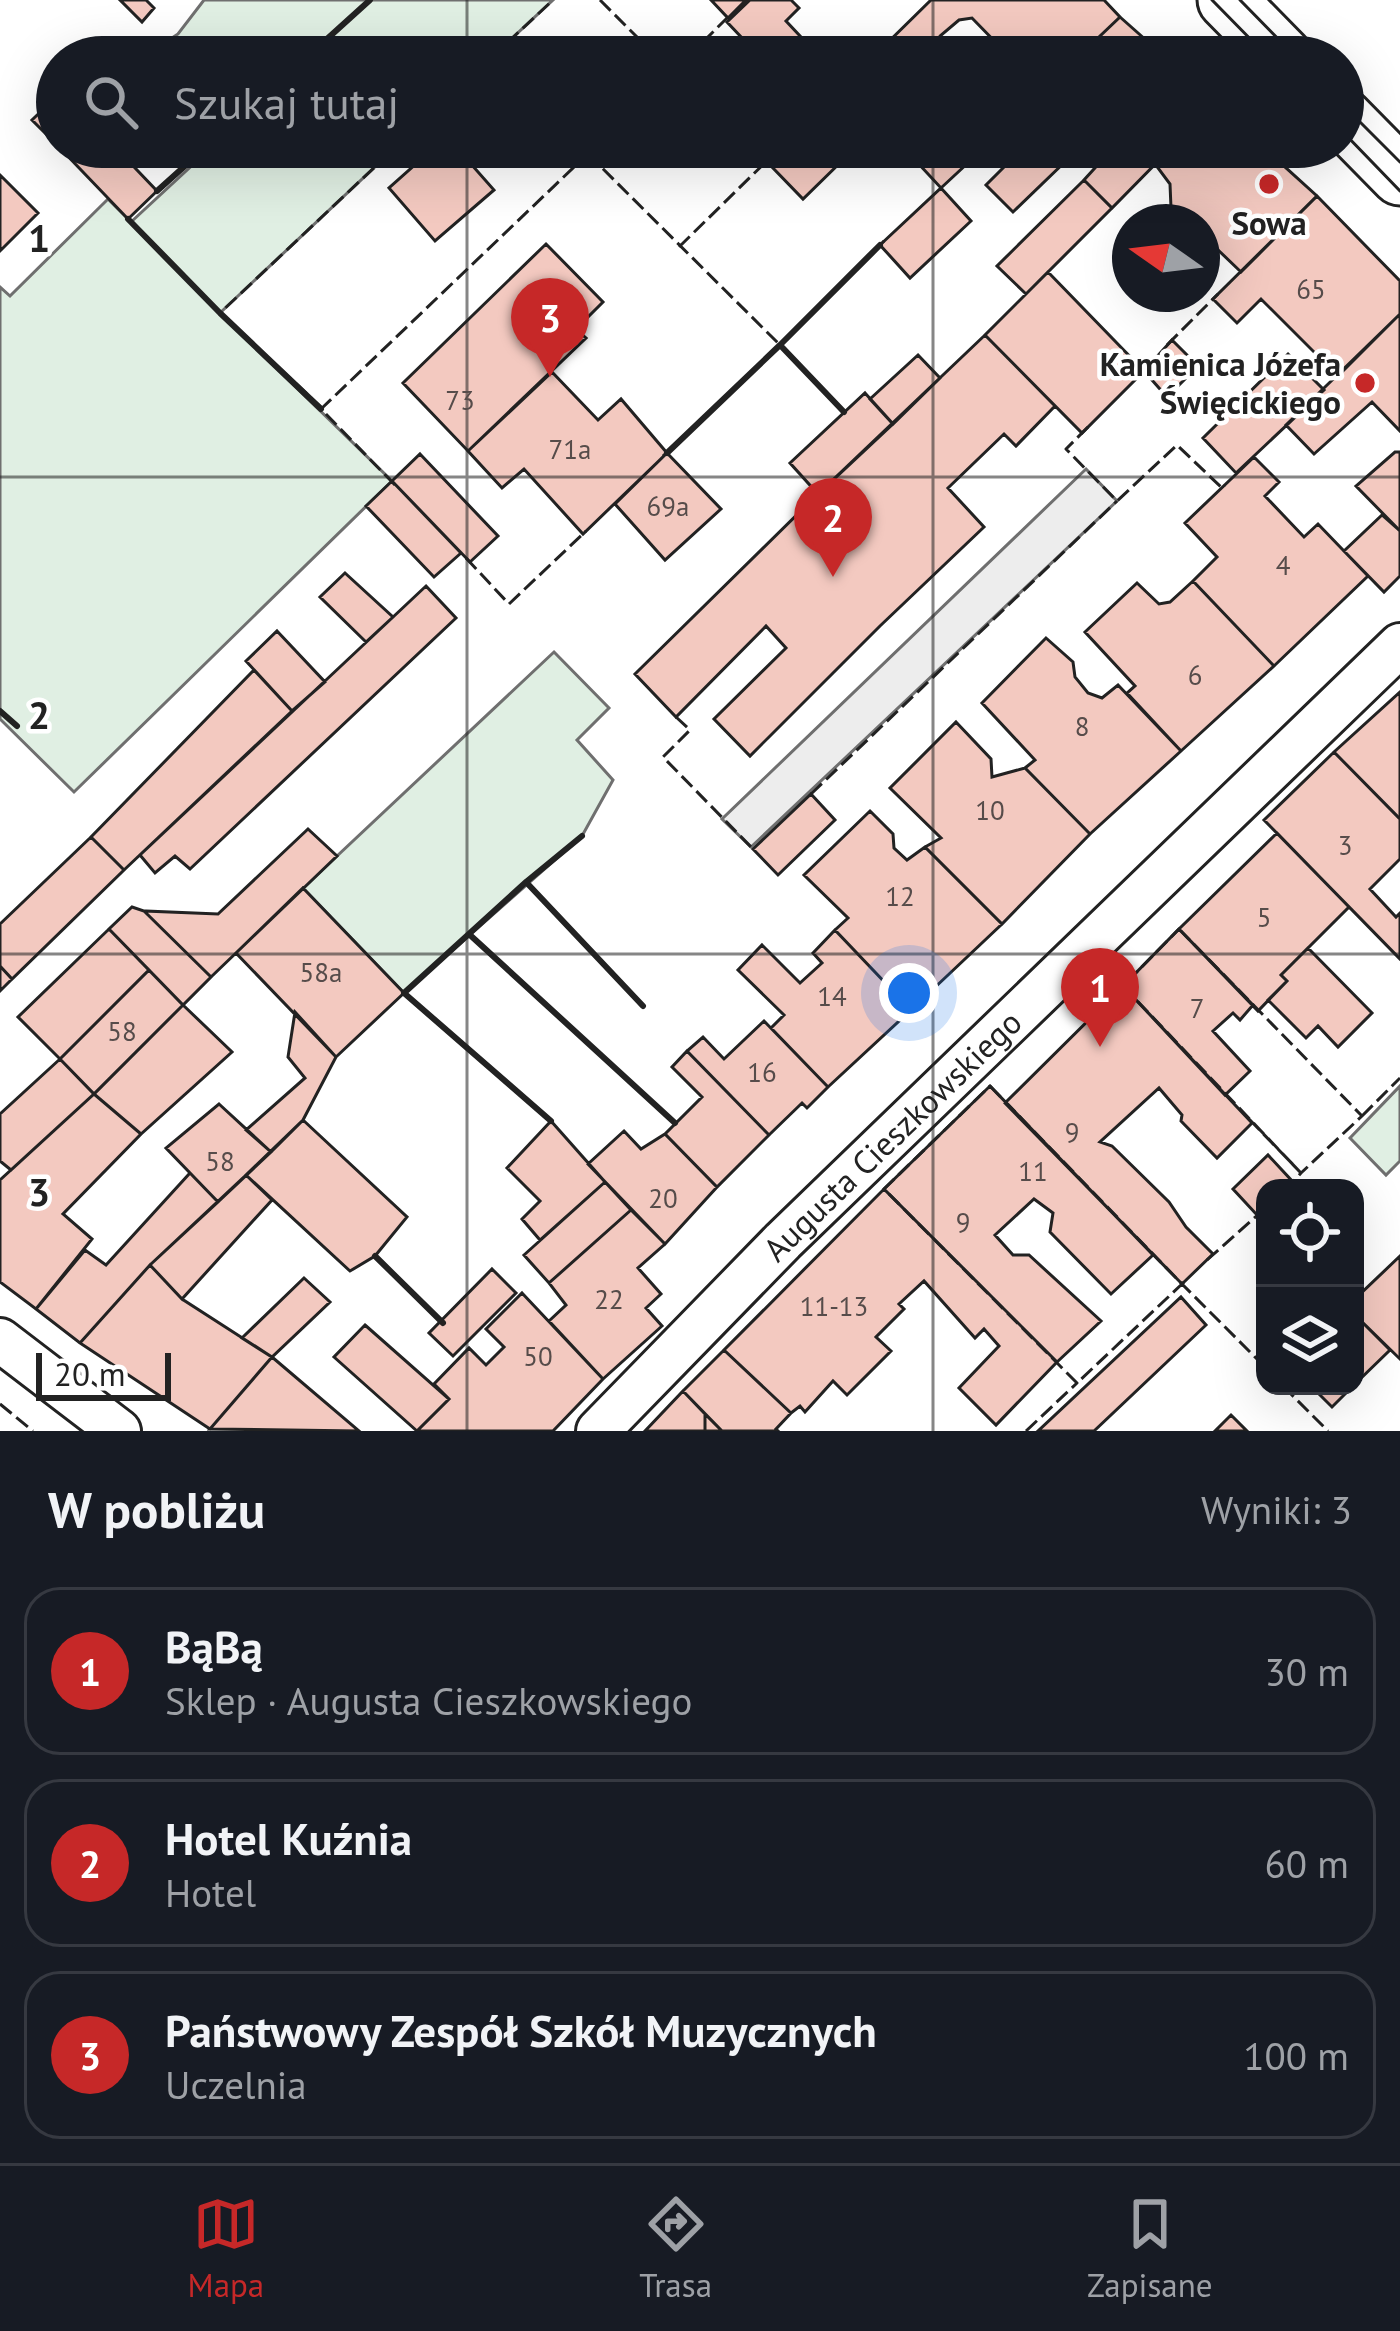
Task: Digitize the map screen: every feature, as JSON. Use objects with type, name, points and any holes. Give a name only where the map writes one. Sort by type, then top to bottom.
[{"type":"street","points":[[1227,0],[1262,36]]},
{"type":"street","points":[[1364,139],[1400,176]]},
{"type":"street","name":"Augusta Cieszkowskiego","points":[[598,1431],[783,1241],[1400,645]]},
{"type":"street","points":[[0,1340],[118,1431]]},
{"type":"green space","points":[[204,0],[553,0],[514,36],[175,36]]},
{"type":"green space","points":[[189,168],[374,168],[220,313],[392,481],[74,792],[0,719],[0,287],[10,296],[108,199],[131,222]]},
{"type":"green space","points":[[554,652],[609,708],[577,740],[613,780],[582,836],[404,993],[303,888]]},
{"type":"green space","points":[[1400,1086],[1400,1161],[1386,1175],[1350,1138]]},
{"type":"shaded area","points":[[1086,469],[1117,501],[751,847],[722,819]]},
{"type":"building","points":[[120,0],[146,0],[154,8],[142,22]]},
{"type":"building","points":[[711,0],[746,0],[728,18]]},
{"type":"building","points":[[750,0],[791,0],[799,8],[786,21],[800,36],[740,36],[727,22]]},
{"type":"building","points":[[931,0],[1104,0],[1120,17],[1100,36],[989,36],[972,18],[959,20],[940,36],[894,36]]},
{"type":"building","points":[[1120,17],[1141,36],[1100,36]]},
{"type":"building","points":[[79,168],[135,168],[157,191],[128,219]]},
{"type":"building","points":[[411,168],[475,168],[494,190],[435,241],[389,188]]},
{"type":"building","points":[[773,168],[835,168],[803,199]]},
{"type":"building","points":[[922,168],[962,168],[941,188]]},
{"type":"building","points":[[1003,168],[1059,168],[1013,212],[986,185]]},
{"type":"building","points":[[1095,168],[1151,168],[1112,204],[1112,208],[1084,180]]},
{"type":"building","points":[[1158,168],[1286,168],[1317,196],[1241,272],[1220,252],[1220,204],[1171,204],[1170,184]]},
{"type":"building","points":[[0,175],[38,213],[0,251]]},
{"type":"building","points":[[1084,180],[1112,208],[1026,294],[997,266]]},
{"type":"building","points":[[941,188],[971,221],[910,278],[880,245]]},
{"type":"building","points":[[1317,196],[1400,281],[1400,314],[1338,376],[1261,299],[1237,323],[1220,306],[1220,292]]},
{"type":"building","points":[[546,244],[603,302],[576,329],[586,338],[468,451],[403,383]]},
{"type":"building","points":[[1048,272],[1144,371],[1082,433],[985,335]]},
{"type":"building","name":"Kamienica Józefa Święcickiego","points":[[1400,314],[1400,431],[1372,402],[1314,454],[1286,425]]},
{"type":"building","points":[[985,335],[1055,406],[1016,446],[1004,434],[948,488],[984,527],[750,756],[714,719],[786,648],[766,626],[676,717],[635,674]]},
{"type":"building","points":[[1172,340],[1198,366],[1167,397],[1144,371]]},
{"type":"building","points":[[1288,354],[1324,390],[1236,473],[1203,438]]},
{"type":"building","points":[[918,355],[940,378],[893,424],[870,399]]},
{"type":"building","points":[[552,372],[598,420],[621,399],[667,453],[583,534],[524,469],[502,488],[468,451]]},
{"type":"building","points":[[865,393],[893,424],[818,494],[790,463]]},
{"type":"building","name":"Kamienica Józefa Święcickiego","points":[[1400,452],[1400,531],[1356,486]]},
{"type":"building","points":[[667,453],[721,509],[665,560],[615,504]]},
{"type":"building","points":[[420,454],[498,536],[470,562],[392,481]]},
{"type":"building","points":[[1254,457],[1279,482],[1265,496],[1304,537],[1318,524],[1368,576],[1274,666],[1193,581],[1217,557],[1185,523]]},
{"type":"building","points":[[392,481],[461,553],[434,577],[366,506]]},
{"type":"building","points":[[1382,515],[1400,531],[1400,576],[1384,592],[1344,551]]},
{"type":"building","points":[[345,573],[393,617],[366,642],[320,597]]},
{"type":"building","points":[[1193,581],[1274,666],[1181,751],[1127,693],[1135,686],[1085,632],[1137,583],[1159,604],[1170,602]]},
{"type":"building","points":[[426,586],[456,618],[190,869],[175,856],[155,873],[140,855]]},
{"type":"building","points":[[277,631],[325,682],[292,711],[246,661]]},
{"type":"building","points":[[1046,638],[1073,662],[1075,677],[1088,693],[1102,698],[1118,685],[1181,751],[1090,834],[1025,768],[1035,760],[982,703]]},
{"type":"building","points":[[254,670],[292,711],[124,870],[91,837]]},
{"type":"building","points":[[1400,692],[1400,819],[1334,752]]},
{"type":"building","points":[[956,722],[991,759],[992,777],[1025,768],[1090,834],[1002,924],[925,847],[941,838],[890,788]]},
{"type":"building","points":[[1334,752],[1400,819],[1400,859],[1370,889],[1396,917],[1400,913],[1400,959],[1264,820]]},
{"type":"building","points":[[811,794],[835,820],[778,875],[753,849]]},
{"type":"building","points":[[870,811],[893,834],[894,848],[907,860],[925,847],[1002,924],[911,1010],[835,930],[848,918],[804,875]]},
{"type":"building","points":[[308,829],[337,856],[211,977],[144,911],[218,914]]},
{"type":"building","points":[[1277,833],[1349,907],[1281,975],[1287,981],[1258,1011],[1179,929]]},
{"type":"building","points":[[91,837],[124,870],[12,979],[0,966],[0,924]]},
{"type":"building","points":[[303,888],[404,993],[336,1057],[236,953]]},
{"type":"building","points":[[132,907],[144,911],[211,977],[183,1005],[109,929]]},
{"type":"building","points":[[109,929],[149,970],[60,1059],[18,1017]]},
{"type":"building","points":[[1179,929],[1253,1005],[1240,1020],[1233,1013],[1213,1031],[1250,1071],[1225,1095],[1123,986]]},
{"type":"building","points":[[835,930],[911,1010],[828,1087],[771,1028],[784,1015],[738,970],[762,945],[800,983],[822,963],[813,953]]},
{"type":"building","points":[[1308,948],[1372,1013],[1338,1047],[1318,1026],[1306,1038],[1268,1000],[1287,981],[1281,975]]},
{"type":"building","points":[[0,966],[12,979],[0,991]]},
{"type":"building","points":[[149,970],[183,1005],[94,1094],[60,1059]]},
{"type":"building","points":[[1123,986],[1252,1123],[1217,1158],[1181,1121],[1182,1115],[1159,1088],[1100,1142],[1112,1146],[1169,1202],[1213,1254],[1182,1284],[1005,1103]]},
{"type":"building","points":[[183,1005],[232,1052],[141,1134],[94,1094]]},
{"type":"building","points":[[295,1012],[336,1057],[303,1120],[271,1152],[246,1130],[305,1078],[288,1057]]},
{"type":"building","points":[[764,1021],[828,1087],[807,1108],[802,1103],[769,1135],[687,1051],[703,1037],[724,1059]]},
{"type":"building","points":[[687,1051],[769,1135],[717,1187],[665,1134],[702,1097],[672,1067]]},
{"type":"building","points":[[60,1059],[94,1094],[11,1170],[0,1161],[0,1114]]},
{"type":"building","points":[[990,1086],[1153,1255],[1111,1294],[1050,1232],[1053,1213],[1034,1199],[995,1235],[1013,1255],[1029,1255],[1101,1321],[1057,1362],[884,1189]]},
{"type":"building","points":[[94,1094],[141,1134],[63,1214],[92,1239],[36,1309],[0,1282],[0,1180]]},
{"type":"building","points":[[219,1104],[271,1152],[218,1202],[166,1148]]},
{"type":"building","points":[[303,1120],[407,1217],[375,1256],[350,1271],[246,1175]]},
{"type":"building","points":[[551,1121],[605,1182],[540,1240],[522,1219],[540,1201],[507,1168]]},
{"type":"building","points":[[624,1131],[641,1149],[665,1134],[717,1187],[665,1244],[588,1164]]},
{"type":"building","points":[[1268,1155],[1290,1179],[1256,1179],[1256,1214],[1233,1189]]},
{"type":"building","points":[[190,1173],[218,1202],[150,1265],[80,1343],[36,1309],[85,1250],[106,1265]]},
{"type":"building","points":[[246,1175],[272,1200],[182,1299],[150,1265]]},
{"type":"building","points":[[605,1182],[631,1210],[549,1283],[524,1255]]},
{"type":"building","points":[[884,1189],[1057,1362],[996,1425],[959,1388],[999,1346],[984,1329],[975,1338],[924,1281],[899,1304],[904,1309],[876,1337],[891,1351],[847,1395],[833,1381],[805,1412],[800,1406],[791,1413],[724,1350]]},
{"type":"building","points":[[631,1210],[665,1244],[638,1268],[661,1294],[646,1308],[662,1326],[603,1379],[549,1321],[566,1305],[549,1283]]},
{"type":"building","points":[[1400,1256],[1400,1359],[1364,1324],[1364,1290]]},
{"type":"building","points":[[150,1265],[182,1299],[272,1357],[210,1429],[80,1343]]},
{"type":"building","points":[[492,1269],[516,1293],[453,1356],[429,1333]]},
{"type":"building","points":[[304,1278],[330,1302],[272,1357],[242,1338]]},
{"type":"building","points":[[522,1293],[603,1379],[553,1431],[417,1431],[449,1399],[434,1384],[469,1348],[486,1365],[504,1347],[486,1329]]},
{"type":"building","points":[[1181,1297],[1206,1325],[1094,1431],[1038,1431]]},
{"type":"building","points":[[1364,1324],[1390,1350],[1364,1375]]},
{"type":"building","points":[[365,1325],[449,1399],[417,1431],[334,1357]]},
{"type":"building","points":[[724,1350],[791,1413],[778,1431],[722,1431],[683,1391]]},
{"type":"building","points":[[272,1357],[359,1431],[210,1429]]},
{"type":"building","points":[[683,1391],[705,1414],[705,1431],[645,1431]]},
{"type":"building","points":[[1320,1395],[1344,1395],[1332,1407]]},
{"type":"building","points":[[705,1414],[722,1431],[705,1431]]},
{"type":"building","points":[[1231,1415],[1247,1431],[1215,1431]]},
{"type":"tram line","points":[[1212,0],[1247,36]]},
{"type":"tram line","points":[[1240,0],[1275,36]]},
{"type":"tram line","points":[[1364,126],[1400,162]]},
{"type":"tram line","points":[[1364,154],[1400,191]]},
{"type":"fence","points":[[514,36],[553,0]]},
{"type":"fence","points":[[600,0],[636,36]]},
{"type":"fence","points":[[709,36],[730,15]]},
{"type":"fence","points":[[322,408],[220,313],[374,168]]},
{"type":"fence","points":[[395,485],[321,409],[573,168]]},
{"type":"fence","points":[[602,168],[780,345],[663,456]]},
{"type":"fence","points":[[679,247],[760,168]]},
{"type":"fence","points":[[778,344],[884,241]]},
{"type":"fence","points":[[1167,345],[1200,312]]},
{"type":"fence","points":[[1088,427],[1066,449],[1117,501],[1177,445],[1222,488],[1225,485]]},
{"type":"fence","points":[[811,794],[1117,501]]},
{"type":"fence","points":[[466,558],[509,604],[586,531]]},
{"type":"fence","points":[[676,717],[690,730],[663,757],[753,849]]},
{"type":"fence","points":[[1179,929],[1362,1116],[1301,1173],[1123,986],[1179,929]]},
{"type":"fence","points":[[1362,1116],[1400,1078]]},
{"type":"fence","points":[[990,1086],[1182,1284],[1077,1383],[884,1189],[990,1086]]},
{"type":"fence","points":[[1249,1119],[1301,1173],[1296,1179]]},
{"type":"fence","points":[[1207,1260],[1256,1216]]},
{"type":"fence","points":[[1184,1282],[1256,1358]]},
{"type":"fence","points":[[1026,1431],[1075,1381]]},
{"type":"fence","points":[[1292,1395],[1328,1431]]},
{"type":"fence","points":[[0,1404],[33,1431]]},
{"type":"wall","points":[[330,36],[370,0]]},
{"type":"wall","points":[[157,191],[183,168]]},
{"type":"wall","points":[[128,219],[321,409]]},
{"type":"wall","points":[[667,453],[880,245]]},
{"type":"wall","points":[[780,345],[844,412]]},
{"type":"wall","points":[[0,711],[17,726]]},
{"type":"wall","points":[[551,1121],[404,993],[582,836]]},
{"type":"wall","points":[[526,882],[643,1006]]},
{"type":"wall","points":[[470,935],[675,1123]]},
{"type":"wall","points":[[375,1256],[443,1323]]},
{"type":"place","name":"Sowa","points":[[1269,184]]},
{"type":"place","name":"Państwowy Zespół Szkół Muzycznych","points":[[550,377]]},
{"type":"place","name":"Kamienica Józefa Święcickiego","points":[[1365,383]]},
{"type":"place","name":"Hotel Kuźnia","points":[[833,577]]},
{"type":"place","name":"BąBą","points":[[1100,1047]]}]
